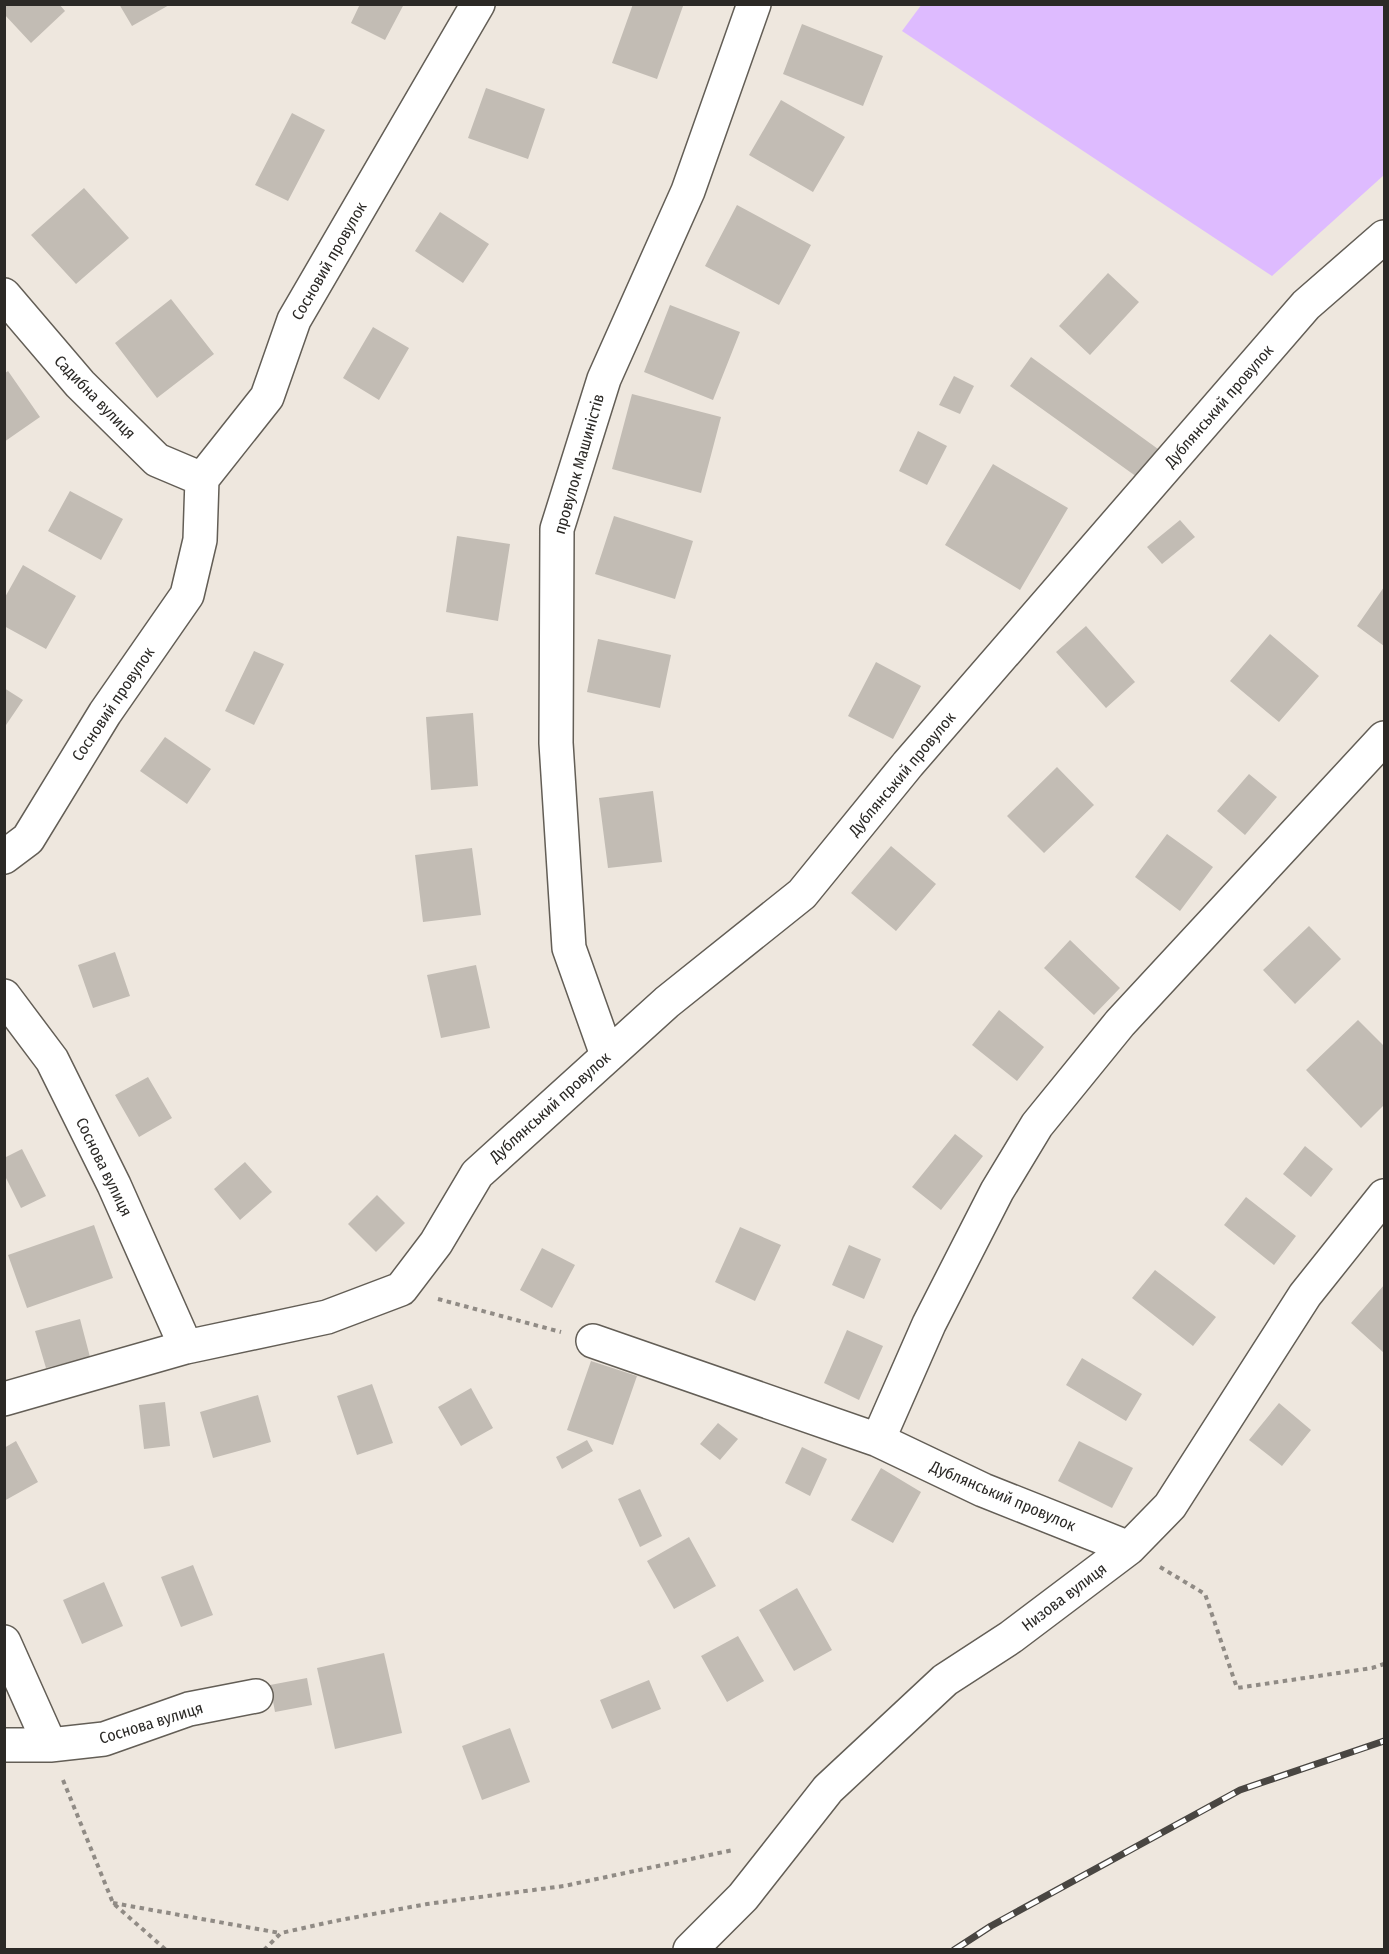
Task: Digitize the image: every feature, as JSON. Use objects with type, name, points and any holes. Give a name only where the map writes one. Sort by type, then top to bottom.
[{"type":"street","name":"Сосновий провулок","points":[[4,857],[28,839],[105,713],[188,595],[200,540],[202,479],[267,397],[294,320],[478,4]]},
{"type":"street","name":"провулок Машиністів","points":[[607,1055],[569,948],[556,743],[557,529],[604,379],[688,191],[754,4]]},
{"type":"street","name":"Дублянський провулок","points":[[401,1289],[436,1243],[477,1174],[667,1002],[802,894],[908,764],[1306,305],[1384,237]]},
{"type":"street","name":"Садибна вулиця","points":[[4,295],[80,384],[157,460],[202,479]]},
{"type":"street","points":[[878,1440],[929,1324],[997,1191],[1037,1125],[1120,1023],[1384,738]]},
{"type":"street","name":"Соснова вулиця","points":[[4,996],[52,1060],[114,1185],[186,1347]]},
{"type":"street","name":"Низова вулиця","points":[[690,1950],[743,1897],[828,1789],[945,1680],[1011,1637],[1129,1548],[1170,1506],[1305,1295],[1384,1196]]},
{"type":"street","points":[[4,1400],[186,1347],[327,1317],[401,1289]]},
{"type":"street","name":"Дублянський провулок","points":[[593,1341],[878,1440],[983,1490],[1129,1548]]},
{"type":"street","points":[[4,1642],[50,1745]]},
{"type":"street","name":"Соснова вулиця","points":[[4,1745],[50,1745],[105,1739],[189,1709],[256,1696]]},
{"type":"path","points":[[401,1289],[593,1341]]},
{"type":"path","points":[[1129,1548],[1205,1594],[1237,1688],[1372,1668],[1384,1664]]},
{"type":"path","points":[[50,1745],[81,1828],[113,1903],[166,1950]]},
{"type":"path","points":[[113,1903],[281,1933],[427,1904],[564,1886],[736,1850]]},
{"type":"path","points":[[264,1950],[281,1933]]},
{"type":"shaded area","points":[[922,4],[1384,5],[1384,175],[1272,276],[902,31]]},
{"type":"building","points":[[4,4],[59,4],[65,11],[31,43],[4,14]]},
{"type":"building","points":[[119,4],[171,4],[132,26]]},
{"type":"building","points":[[360,4],[404,4],[385,40],[351,23]]},
{"type":"building","points":[[633,4],[683,6],[657,79],[612,63]]},
{"type":"building","points":[[802,24],[883,56],[863,106],[783,74]]},
{"type":"building","points":[[486,88],[545,109],[528,159],[468,138]]},
{"type":"building","points":[[781,100],[845,137],[813,192],[749,155]]},
{"type":"building","points":[[292,113],[325,130],[288,201],[255,185]]},
{"type":"building","points":[[84,188],[129,238],[76,284],[31,235]]},
{"type":"building","points":[[737,205],[811,245],[779,305],[705,266]]},
{"type":"building","points":[[440,212],[489,244],[463,283],[415,251]]},
{"type":"building","points":[[1108,273],[1139,302],[1090,355],[1059,326]]},
{"type":"building","points":[[171,299],[214,354],[157,398],[115,343]]},
{"type":"building","points":[[670,305],[740,332],[713,400],[644,372]]},
{"type":"building","points":[[373,327],[409,348],[379,400],[343,378]]},
{"type":"building","points":[[1031,357],[1158,449],[1137,477],[1010,386]]},
{"type":"building","points":[[8,371],[40,417],[4,442],[4,374]]},
{"type":"building","points":[[954,376],[974,386],[960,414],[939,405]]},
{"type":"building","points":[[632,394],[721,417],[701,493],[612,469]]},
{"type":"building","points":[[918,431],[947,446],[927,485],[899,471]]},
{"type":"building","points":[[993,464],[1068,508],[1020,590],[945,545]]},
{"type":"building","points":[[70,491],[123,519],[101,560],[48,531]]},
{"type":"building","points":[[614,516],[693,541],[675,599],[595,574]]},
{"type":"building","points":[[1180,520],[1195,537],[1162,564],[1147,547]]},
{"type":"building","points":[[457,536],[510,544],[498,621],[446,612]]},
{"type":"building","points":[[23,565],[76,596],[46,649],[4,626],[4,599]]},
{"type":"building","points":[[1384,587],[1384,646],[1357,626]]},
{"type":"building","points":[[1086,626],[1135,682],[1106,708],[1056,652]]},
{"type":"building","points":[[1270,634],[1319,676],[1279,722],[1230,681]]},
{"type":"building","points":[[598,639],[671,655],[660,708],[587,692]]},
{"type":"building","points":[[254,651],[284,664],[254,725],[225,711]]},
{"type":"building","points":[[876,662],[921,686],[893,739],[848,716]]},
{"type":"building","points":[[4,688],[23,700],[4,728]]},
{"type":"building","points":[[473,713],[478,786],[431,790],[426,717]]},
{"type":"building","points":[[165,737],[211,769],[187,804],[140,771]]},
{"type":"building","points":[[1057,767],[1094,805],[1044,853],[1007,816]]},
{"type":"building","points":[[1249,774],[1277,797],[1245,835],[1217,811]]},
{"type":"building","points":[[653,791],[662,862],[608,868],[599,798]]},
{"type":"building","points":[[1167,834],[1213,867],[1180,911],[1135,877]]},
{"type":"building","points":[[891,846],[936,884],[896,931],[851,893]]},
{"type":"building","points":[[472,848],[481,915],[423,922],[415,855]]},
{"type":"building","points":[[1309,926],[1341,959],[1295,1004],[1263,970]]},
{"type":"building","points":[[1070,940],[1120,988],[1094,1015],[1044,968]]},
{"type":"building","points":[[115,952],[130,996],[93,1008],[78,965]]},
{"type":"building","points":[[476,965],[490,1028],[441,1038],[427,975]]},
{"type":"building","points":[[999,1010],[1044,1047],[1017,1081],[972,1045]]},
{"type":"building","points":[[1358,1020],[1384,1046],[1384,1105],[1361,1128],[1306,1070]]},
{"type":"building","points":[[148,1077],[172,1118],[139,1137],[115,1095]]},
{"type":"building","points":[[955,1134],[983,1156],[941,1210],[912,1187]]},
{"type":"building","points":[[1305,1146],[1333,1169],[1311,1197],[1283,1174]]},
{"type":"building","points":[[22,1149],[46,1196],[21,1208],[4,1174],[4,1158]]},
{"type":"building","points":[[245,1162],[272,1192],[240,1220],[214,1189]]},
{"type":"building","points":[[377,1195],[405,1223],[376,1252],[348,1224]]},
{"type":"building","points":[[1246,1197],[1296,1236],[1274,1265],[1224,1225]]},
{"type":"building","points":[[94,1225],[113,1278],[27,1308],[8,1255]]},
{"type":"building","points":[[740,1227],[781,1245],[755,1301],[715,1282]]},
{"type":"building","points":[[849,1245],[881,1259],[864,1299],[832,1285]]},
{"type":"building","points":[[542,1248],[575,1265],[552,1308],[520,1290]]},
{"type":"building","points":[[1155,1270],[1216,1317],[1193,1346],[1132,1298]]},
{"type":"building","points":[[1384,1285],[1384,1353],[1351,1323]]},
{"type":"building","points":[[80,1319],[90,1357],[46,1368],[35,1331]]},
{"type":"building","points":[[847,1330],[883,1346],[859,1400],[824,1383]]},
{"type":"building","points":[[1082,1358],[1142,1394],[1126,1421],[1066,1385]]},
{"type":"building","points":[[591,1361],[637,1376],[613,1445],[567,1430]]},
{"type":"building","points":[[372,1384],[393,1443],[357,1455],[337,1396]]},
{"type":"building","points":[[471,1388],[493,1428],[461,1446],[438,1407]]},
{"type":"building","points":[[258,1395],[271,1442],[213,1458],[200,1412]]},
{"type":"building","points":[[165,1402],[170,1446],[144,1449],[139,1405]]},
{"type":"building","points":[[1279,1403],[1311,1430],[1282,1466],[1249,1440]]},
{"type":"building","points":[[718,1423],[738,1439],[720,1460],[700,1444]]},
{"type":"building","points":[[587,1440],[593,1451],[562,1469],[556,1457]]},
{"type":"building","points":[[16,1441],[38,1482],[4,1501],[4,1448]]},
{"type":"building","points":[[1079,1441],[1133,1468],[1112,1508],[1058,1481]]},
{"type":"building","points":[[802,1447],[827,1459],[810,1496],[785,1483]]},
{"type":"building","points":[[881,1468],[921,1492],[893,1543],[851,1520]]},
{"type":"building","points":[[640,1489],[662,1536],[640,1547],[618,1499]]},
{"type":"building","points":[[689,1537],[716,1586],[674,1609],[647,1561]]},
{"type":"building","points":[[193,1565],[213,1615],[181,1627],[161,1577]]},
{"type":"building","points":[[104,1582],[123,1626],[82,1644],[63,1600]]},
{"type":"building","points":[[797,1588],[832,1650],[794,1671],[759,1610]]},
{"type":"building","points":[[738,1636],[764,1681],[727,1702],[701,1656]]},
{"type":"building","points":[[384,1653],[402,1733],[335,1749],[317,1668]]},
{"type":"building","points":[[307,1678],[312,1705],[275,1712],[270,1685]]},
{"type":"building","points":[[649,1680],[661,1709],[612,1729],[600,1700]]},
{"type":"building","points":[[510,1728],[530,1782],[482,1800],[462,1746]]},
{"type":"railway","points":[[954,1950],[991,1926],[1240,1790],[1384,1741]]}]
